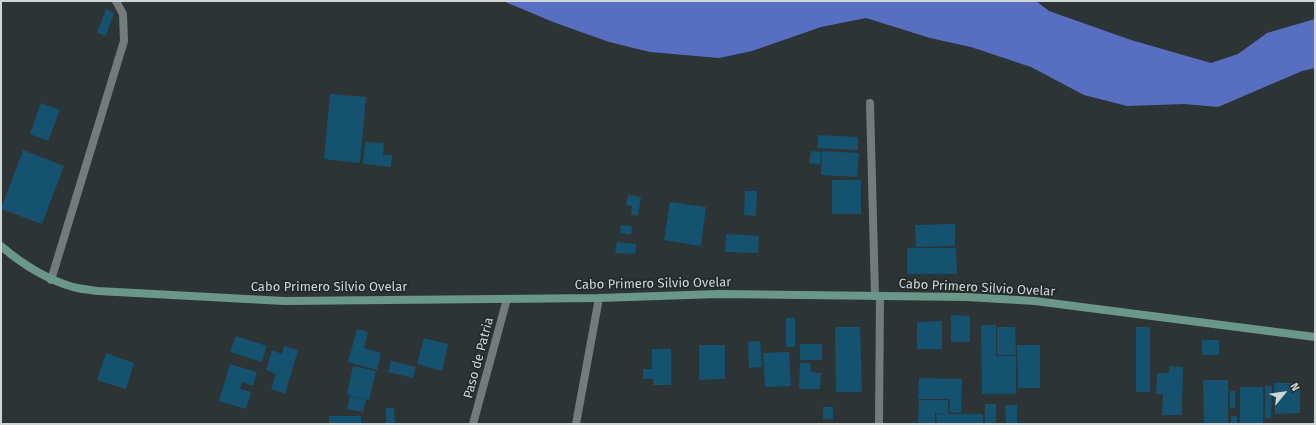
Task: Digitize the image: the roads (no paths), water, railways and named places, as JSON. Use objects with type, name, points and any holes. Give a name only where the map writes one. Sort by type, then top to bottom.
[{"type":"main road","name":"Cabo Primero Silvio Ovelar","points":[[1,246],[29,267],[51,280],[74,288],[98,291],[284,301],[599,298],[719,294],[967,297],[1035,300],[1315,337]]},
{"type":"street","points":[[51,280],[124,41],[123,14],[116,1]]},
{"type":"street","points":[[870,103],[877,296],[879,424]]},
{"type":"street","points":[[576,424],[599,298]]},
{"type":"street","name":"Paso de Patria","points":[[473,424],[507,299]]},
{"type":"water","points":[[503,1],[1036,1],[1049,11],[1131,40],[1211,63],[1238,54],[1267,33],[1315,19],[1315,68],[1302,71],[1218,107],[1184,104],[1127,106],[1084,95],[1031,67],[971,47],[930,38],[866,18],[821,27],[752,51],[719,58],[650,52],[609,42],[553,22]]}]
